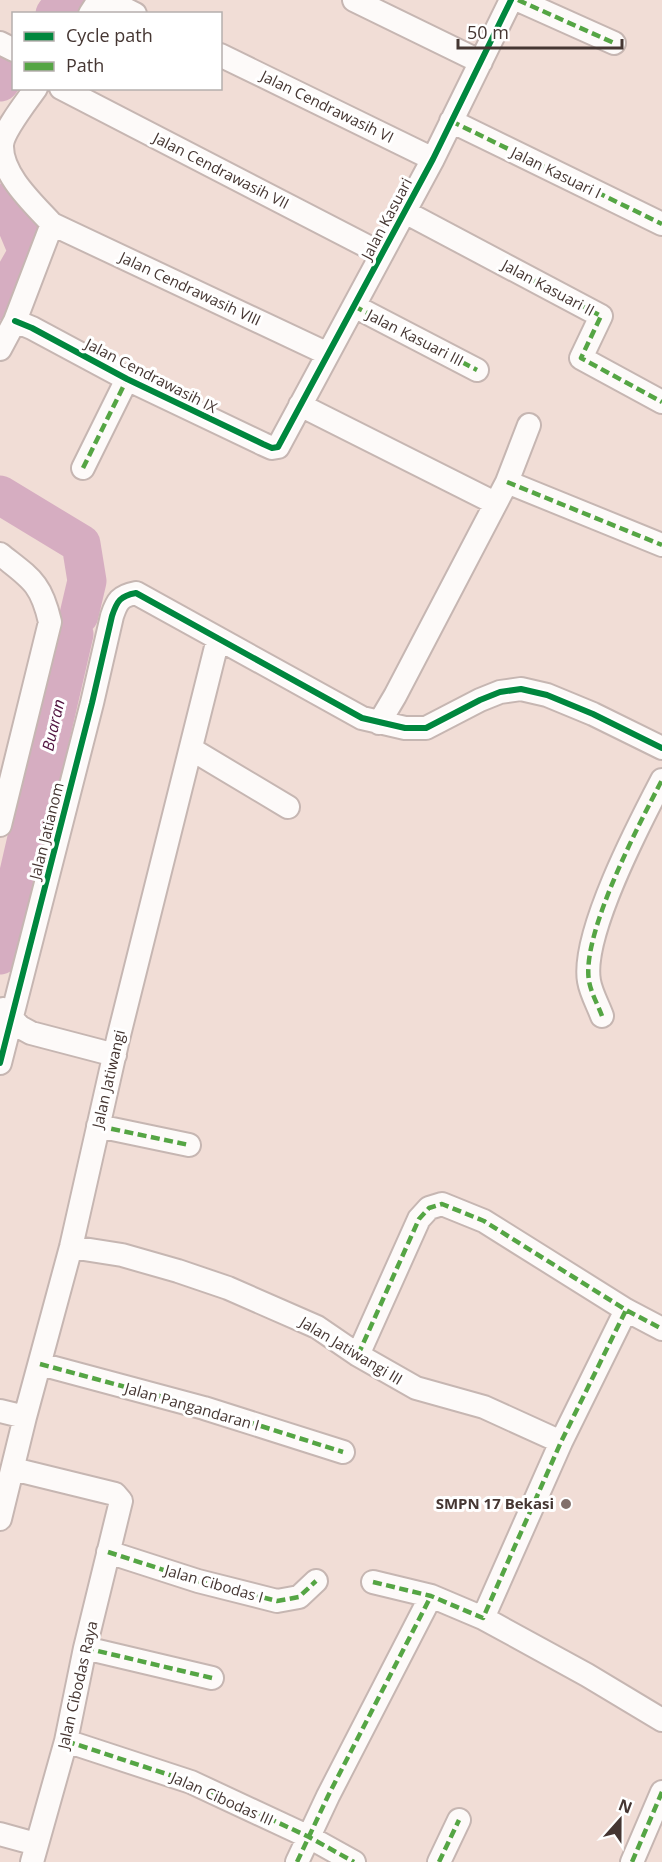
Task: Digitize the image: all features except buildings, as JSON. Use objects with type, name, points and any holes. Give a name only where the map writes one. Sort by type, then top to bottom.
[{"type":"street","points":[[107,0],[131,12]]},
{"type":"street","points":[[354,0],[384,7],[481,62]]},
{"type":"street","name":"Jalan Kasuari","points":[[278,447],[433,159],[511,0]]},
{"type":"street","points":[[518,0],[614,43]]},
{"type":"street","name":"Jalan Cendrawasih VI","points":[[222,56],[433,159]]},
{"type":"street","points":[[0,349],[15,321],[52,224],[22,191],[11,174],[6,165],[2,144],[35,90]]},
{"type":"street","name":"Jalan Cendrawasih VII","points":[[65,90],[382,255]]},
{"type":"street","name":"Jalan Kasuari I","points":[[451,121],[662,224]]},
{"type":"street","name":"Jalan Kasuari II","points":[[405,212],[601,316],[581,358],[662,402]]},
{"type":"street","name":"Jalan Cendrawasih VIII","points":[[52,224],[327,354]]},
{"type":"street","name":"Jalan Kasuari III","points":[[354,306],[477,370]]},
{"type":"street","name":"Jalan Cendrawasih IX","points":[[15,321],[127,379],[263,444],[278,447]]},
{"type":"street","points":[[83,468],[127,379]]},
{"type":"street","points":[[300,405],[495,503]]},
{"type":"street","points":[[379,723],[507,482],[530,425]]},
{"type":"street","points":[[507,482],[662,545]]},
{"type":"street","points":[[0,554],[34,581],[45,601],[50,622],[0,825]]},
{"type":"street","name":"Jalan Jatianom","points":[[0,1063],[6,1013],[116,604],[125,595],[136,594],[218,639]]},
{"type":"street","points":[[218,639],[362,718],[379,723],[405,728],[426,728],[480,700],[500,692],[521,689],[547,695],[593,714],[662,748]]},
{"type":"street","name":"Jalan Jatiwangi","points":[[0,1518],[71,1247],[115,1055],[218,639]]},
{"type":"street","points":[[191,749],[288,807]]},
{"type":"street","points":[[602,1016],[589,981],[590,946],[609,894],[640,822],[662,780]]},
{"type":"street","points":[[6,1013],[20,1027],[31,1033],[115,1055]]},
{"type":"street","points":[[98,1126],[189,1145]]},
{"type":"street","points":[[358,1355],[419,1219],[429,1208],[442,1204],[484,1221],[626,1310],[662,1329]]},
{"type":"street","name":"Jalan Jatiwangi III","points":[[71,1247],[122,1255],[228,1288],[317,1327],[358,1355],[416,1388],[484,1407],[561,1442]]},
{"type":"street","points":[[483,1618],[561,1442],[626,1310]]},
{"type":"street","name":"Jalan Pangandaran I","points":[[40,1365],[204,1408],[343,1452]]},
{"type":"street","points":[[0,1411],[25,1417]]},
{"type":"street","name":"Jalan Cibodas Raya","points":[[13,1468],[115,1494],[121,1501],[85,1648],[66,1742],[34,1853]]},
{"type":"street","name":"Jalan Cibodas I","points":[[108,1552],[198,1581],[277,1601],[299,1597],[316,1581]]},
{"type":"street","points":[[373,1582],[431,1596],[483,1618],[587,1675],[662,1720]]},
{"type":"street","points":[[297,1862],[328,1796],[431,1596]]},
{"type":"street","points":[[85,1648],[212,1677]]},
{"type":"street","name":"Jalan Cibodas III","points":[[66,1742],[191,1782],[309,1837],[354,1862]]},
{"type":"street","points":[[632,1862],[662,1792]]},
{"type":"street","points":[[439,1862],[459,1820]]},
{"type":"street","points":[[0,1834],[34,1853]]},
{"type":"waterway","name":"Buaran","points":[[57,12],[66,0]]},
{"type":"waterway","name":"Buaran","points":[[0,82],[12,65]]},
{"type":"waterway","name":"Buaran","points":[[0,203],[17,226],[28,252],[0,301]]},
{"type":"waterway","name":"Buaran","points":[[0,495],[81,544],[87,581],[79,615]]},
{"type":"waterway","name":"Buaran","points":[[0,955],[74,634]]},
{"type":"marked path","points":[[518,0],[614,43]]},
{"type":"marked path","points":[[451,121],[662,224]]},
{"type":"marked path","points":[[531,279],[601,316],[581,358],[662,402]]},
{"type":"marked path","points":[[354,306],[477,370]]},
{"type":"marked path","points":[[83,468],[127,379]]},
{"type":"marked path","points":[[507,482],[662,545]]},
{"type":"marked path","points":[[602,1016],[589,981],[589,961],[594,936],[614,880],[662,780]]},
{"type":"marked path","points":[[98,1126],[189,1145]]},
{"type":"marked path","points":[[358,1355],[419,1219],[429,1208],[442,1204],[484,1221],[626,1310],[662,1329]]},
{"type":"marked path","points":[[373,1582],[431,1596],[483,1618],[561,1442],[626,1310]]},
{"type":"marked path","points":[[40,1364],[204,1408],[343,1452]]},
{"type":"marked path","points":[[108,1552],[198,1581],[277,1601],[299,1597],[316,1581]]},
{"type":"marked path","points":[[297,1862],[328,1796],[431,1596]]},
{"type":"marked path","points":[[85,1648],[212,1678]]},
{"type":"marked path","points":[[66,1741],[191,1782],[309,1837],[354,1862]]},
{"type":"marked path","points":[[632,1862],[662,1792]]},
{"type":"marked path","points":[[439,1862],[459,1820]]},
{"type":"cycle path","points":[[15,321],[127,379],[263,444],[272,448],[278,447],[433,159],[511,0]]},
{"type":"cycle path","points":[[0,1063],[112,616],[118,603],[126,596],[136,593],[362,718],[405,728],[426,728],[480,700],[500,692],[521,689],[547,695],[593,714],[662,748]]},
{"type":"place","name":"SMPN 17 Bekasi","points":[[566,1504]]}]
